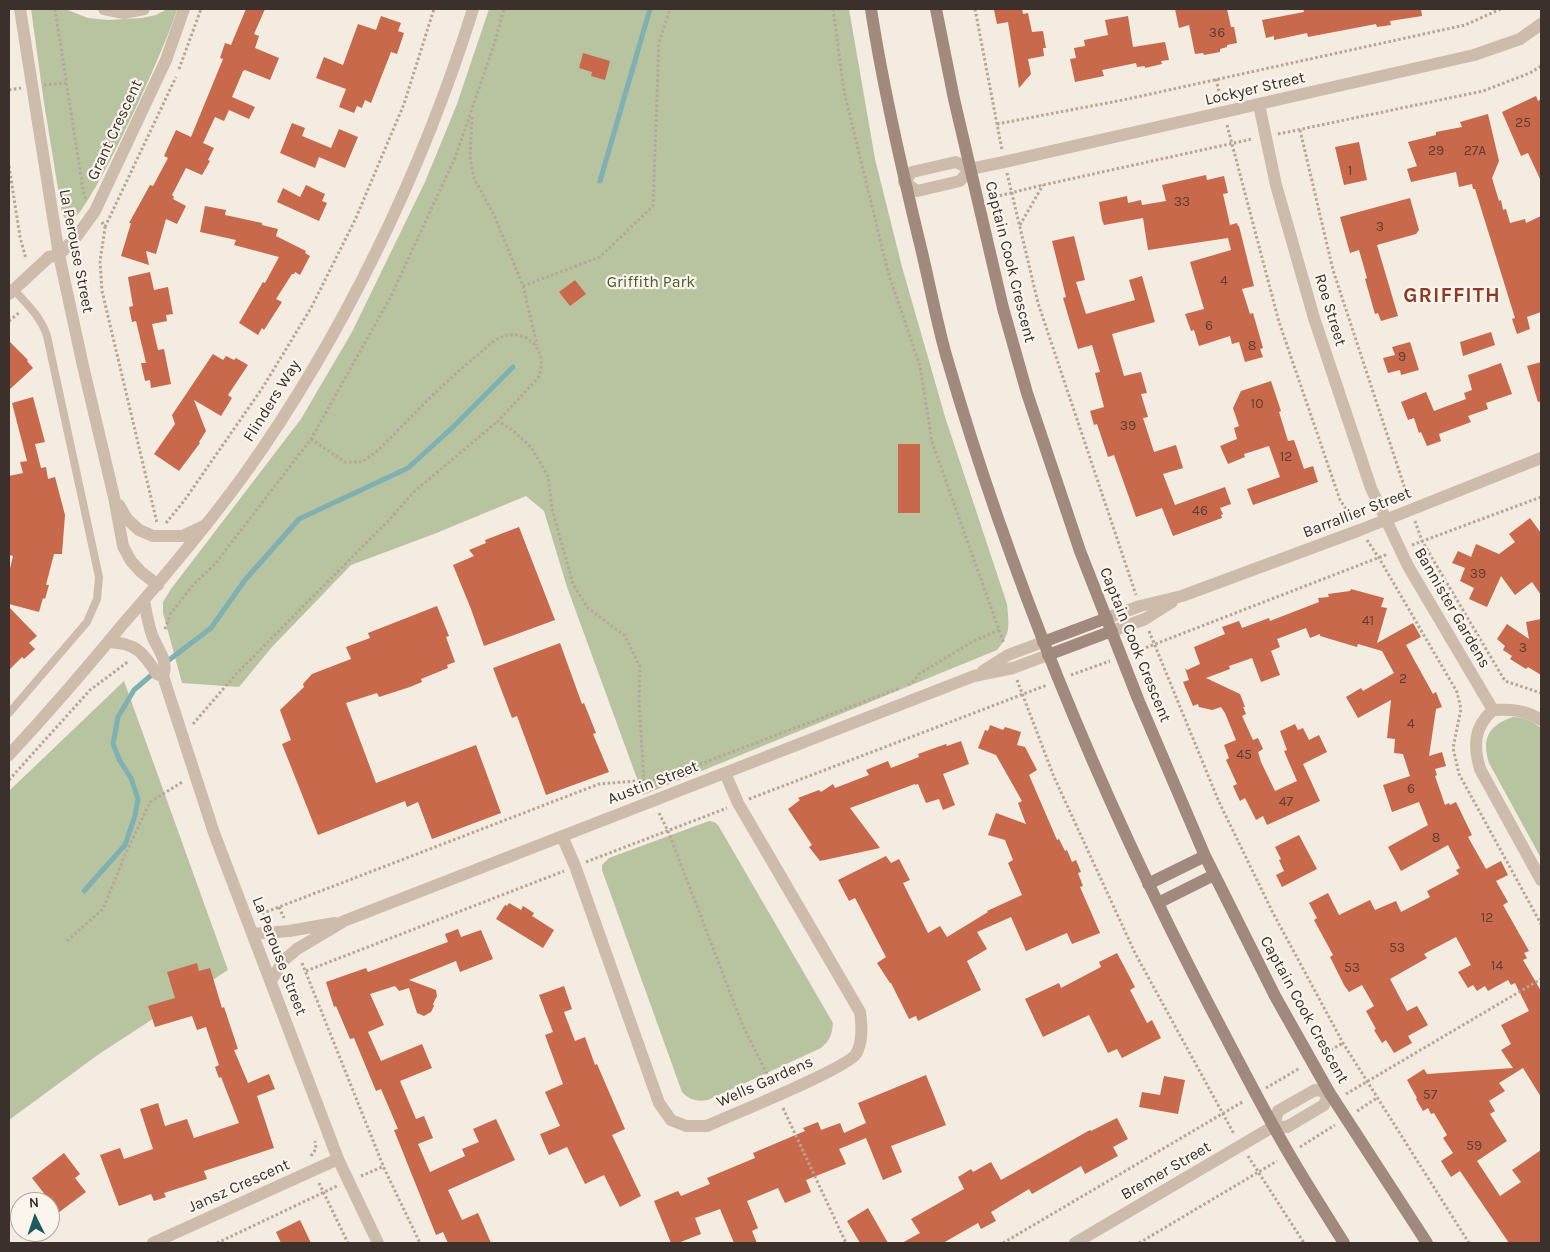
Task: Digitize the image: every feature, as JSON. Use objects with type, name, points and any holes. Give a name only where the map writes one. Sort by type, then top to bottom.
[{"type":"main road","points":[[871,9],[880,70],[904,182],[945,352],[976,455],[1011,559],[1058,680],[1148,884],[1256,1094],[1289,1154],[1344,1243]]},
{"type":"main road","name":"Captain Cook Crescent","points":[[936,9],[970,169],[1003,308],[1028,393],[1080,551],[1138,699],[1205,856],[1275,996],[1311,1062],[1427,1243]]},
{"type":"main road","points":[[1043,642],[1107,618]]},
{"type":"main road","points":[[1048,655],[1112,631]]},
{"type":"main road","points":[[1148,884],[1205,856]]},
{"type":"main road","points":[[1158,903],[1214,875]]},
{"type":"street","name":"La Perouse Street","points":[[20,9],[59,255],[114,497],[123,546],[141,572],[158,585]]},
{"type":"street","points":[[104,9],[124,13],[144,9]]},
{"type":"street","name":"Grant Crescent","points":[[11,292],[50,257],[59,255],[77,236],[95,211],[166,60],[184,9]]},
{"type":"street","name":"Flinders Way","points":[[9,756],[158,585],[206,525],[244,475],[302,388],[383,240],[458,56],[473,9]]},
{"type":"street","name":"Lockyer Street","points":[[970,169],[960,181],[917,191],[904,182],[912,172],[956,162],[970,169],[1004,162],[1487,52],[1520,39],[1541,24]]},
{"type":"street","name":"Roe Street","points":[[1258,105],[1276,185],[1314,318],[1371,488],[1386,520]]},
{"type":"street","name":"Barrallier Street","points":[[1107,618],[1140,606],[1182,596],[1360,530],[1541,458]]},
{"type":"street","name":"La Perouse Street","points":[[114,497],[127,519],[138,530],[156,534],[183,536],[206,525]]},
{"type":"street","name":"Bannister Gardens","points":[[1386,520],[1408,566],[1493,710]]},
{"type":"street","name":"Barrallier Street","points":[[1112,631],[1145,619],[1182,596]]},
{"type":"street","name":"La Perouse Street","points":[[144,600],[154,641],[163,656],[166,669],[163,676],[214,832],[338,1159],[378,1243]]},
{"type":"street","name":"La Perouse Street","points":[[108,642],[119,642],[146,658],[156,674],[163,676]]},
{"type":"street","name":"Austin Street","points":[[974,676],[1008,655],[1043,642]]},
{"type":"street","name":"Austin Street","points":[[271,981],[284,961],[300,947],[344,921],[974,676],[1013,668],[1048,655]]},
{"type":"street","points":[[1541,720],[1533,715],[1512,708],[1493,710],[1484,718],[1478,732],[1476,753],[1480,769],[1541,880]]},
{"type":"street","name":"Wells Gardens","points":[[562,836],[575,866],[660,1103],[671,1120],[686,1126],[707,1126],[834,1069],[855,1054],[861,1039],[862,1025],[860,1012],[738,803],[725,773]]},
{"type":"street","name":"Austin Street","points":[[253,934],[289,931],[344,921]]},
{"type":"street","name":"Bremer Street","points":[[1075,1243],[1274,1126],[1287,1127],[1324,1105],[1332,1096],[1315,1090],[1278,1111],[1274,1126]]},
{"type":"street","name":"Jansz Crescent","points":[[153,1243],[338,1159]]},
{"type":"lane","points":[[9,713],[83,628],[93,610],[99,577],[44,325],[28,305],[11,292]]},
{"type":"path","points":[[55,9],[84,196],[105,228],[100,261],[102,291],[156,534]]},
{"type":"path","points":[[156,534],[184,501],[263,387],[311,308],[355,220],[404,104],[434,9]]},
{"type":"path","points":[[154,641],[163,634],[171,613],[192,585],[215,564],[311,439],[390,298],[455,158],[493,48],[504,9]]},
{"type":"path","points":[[523,286],[600,257],[653,206],[659,42],[670,9]]},
{"type":"path","points":[[262,913],[599,784],[661,779],[912,683],[919,674],[972,642],[999,630],[932,442],[920,366],[888,272],[844,91],[833,9]]},
{"type":"path","points":[[975,9],[1004,162],[1038,303],[1130,578]]},
{"type":"path","points":[[997,124],[1122,100],[1465,25],[1501,9]]},
{"type":"path","points":[[1216,79],[1279,322],[1340,500],[1379,558],[1457,692],[1461,709],[1453,748],[1459,774],[1541,924]]},
{"type":"path","points":[[193,724],[237,673],[415,491],[498,421],[538,378],[542,360],[537,348],[523,286],[495,216],[474,178],[470,157],[472,111]]},
{"type":"path","points":[[1300,130],[1333,270],[1422,542],[1505,680],[1541,693]]},
{"type":"path","points":[[9,166],[20,237],[31,274]]},
{"type":"path","points":[[1020,226],[1043,185]]},
{"type":"path","points":[[9,321],[28,305]]},
{"type":"path","points":[[311,439],[345,462],[362,462],[376,452],[461,368],[496,339],[519,335],[528,339],[537,348]]},
{"type":"path","points":[[498,421],[511,429],[531,447],[548,476],[552,509],[574,584],[588,608],[626,636],[640,667],[639,702],[644,780],[668,831],[743,1026],[846,1243]]},
{"type":"path","points":[[420,1243],[384,1166],[306,971],[1058,680],[1541,497]]},
{"type":"path","points":[[1154,645],[1219,802],[1272,910],[1343,1043],[1468,1243]]},
{"type":"path","points":[[9,780],[90,690],[146,658]]},
{"type":"path","points":[[1022,694],[1054,777],[1135,953],[1222,1114],[1304,1243]]},
{"type":"path","points":[[66,941],[103,909],[150,802],[186,779]]},
{"type":"path","points":[[1332,1096],[1367,1082],[1541,979]]},
{"type":"path","points":[[1003,1243],[1343,1043]]},
{"type":"path","points":[[1139,1243],[1289,1154],[1378,1098]]},
{"type":"path","points":[[217,1243],[323,1192],[384,1166]]},
{"type":"green space","points":[[31,9],[65,9],[88,18],[108,20],[142,18],[156,15],[167,9],[177,9],[146,86],[129,122],[96,187],[82,209],[72,220],[65,219],[62,213]]},
{"type":"green space","name":"Griffith Park","points":[[489,9],[849,9],[875,159],[902,267],[946,420],[1007,604],[1007,634],[997,650],[643,795],[567,587],[544,511],[526,496],[434,534],[351,565],[272,647],[239,687],[182,683],[163,613],[163,602],[301,419],[352,332],[425,182],[457,104]]},
{"type":"green space","points":[[124,681],[228,970],[99,1054],[9,1120],[9,791]]},
{"type":"green space","points":[[1513,717],[1528,720],[1541,728],[1541,858],[1489,763],[1487,754],[1487,740],[1493,728]]},
{"type":"green space","points":[[709,821],[718,825],[833,1023],[830,1037],[821,1048],[708,1100],[700,1101],[691,1099],[682,1092],[602,870],[602,865],[609,858]]},
{"type":"building","points":[[246,9],[265,9],[254,34],[259,36],[255,48],[279,58],[270,80],[245,70],[243,71],[232,97],[255,107],[249,119],[229,110],[224,121],[215,117],[203,143],[214,148],[208,160],[210,161],[202,175],[186,168],[172,195],[173,199],[186,206],[177,224],[166,219],[156,254],[146,251],[149,265],[121,256],[131,223],[129,223],[150,185],[153,186],[168,158],[164,156],[176,130],[191,137],[223,59],[220,58],[225,43],[231,45]]},
{"type":"building","points":[[1022,9],[1023,14],[1028,13],[1032,32],[1043,31],[1046,48],[1043,48],[1044,56],[1028,59],[1031,74],[1019,88],[1008,22],[997,24],[994,10]]},
{"type":"building","points":[[1175,9],[1227,9],[1231,27],[1234,27],[1237,43],[1227,45],[1227,47],[1220,49],[1220,52],[1204,55],[1203,53],[1195,54],[1189,25],[1179,28]]},
{"type":"building","points":[[1303,9],[1421,9],[1422,16],[1390,21],[1391,25],[1377,27],[1376,24],[1308,37],[1307,33],[1274,40],[1274,36],[1266,38],[1262,20],[1304,12]]},
{"type":"building","points":[[381,16],[401,23],[398,31],[404,33],[397,54],[391,52],[371,103],[365,100],[362,108],[357,106],[354,113],[339,107],[346,89],[316,78],[324,57],[343,65],[358,24],[376,30]]},
{"type":"building","points":[[1128,16],[1133,47],[1165,42],[1169,60],[1161,61],[1162,64],[1145,68],[1145,66],[1137,67],[1136,63],[1102,70],[1104,76],[1075,82],[1070,59],[1076,58],[1074,48],[1085,46],[1084,40],[1108,35],[1105,20]]},
{"type":"building","points":[[583,53],[610,61],[605,80],[591,76],[592,72],[579,68]]},
{"type":"building","points":[[1536,96],[1538,101],[1541,99],[1541,181],[1528,153],[1521,156],[1502,112]]},
{"type":"building","points":[[1488,114],[1499,161],[1492,178],[1503,210],[1506,209],[1510,223],[1525,219],[1526,223],[1541,216],[1541,312],[1527,317],[1530,329],[1517,334],[1512,319],[1515,318],[1472,184],[1459,187],[1456,172],[1411,182],[1407,169],[1417,166],[1408,142],[1436,135],[1436,132],[1462,127],[1460,122]]},
{"type":"building","points":[[292,123],[305,128],[302,136],[331,148],[339,129],[358,137],[345,168],[319,157],[315,168],[280,153]]},
{"type":"building","points":[[1359,142],[1367,180],[1344,185],[1335,147]]},
{"type":"building","points":[[1206,175],[1207,180],[1224,176],[1228,193],[1223,194],[1230,225],[1237,223],[1239,226],[1254,286],[1242,289],[1250,314],[1253,313],[1263,348],[1260,349],[1263,357],[1245,362],[1239,342],[1232,344],[1230,336],[1199,346],[1194,330],[1191,331],[1185,314],[1204,309],[1190,262],[1231,250],[1228,238],[1148,250],[1143,218],[1104,225],[1102,220],[1099,202],[1127,196],[1128,203],[1141,200],[1142,205],[1166,201],[1162,185]]},
{"type":"building","points":[[306,185],[325,194],[322,201],[327,203],[319,221],[277,202],[283,188],[300,197]]},
{"type":"building","points":[[1410,198],[1419,230],[1416,234],[1377,245],[1398,316],[1381,321],[1378,313],[1375,314],[1359,250],[1350,253],[1340,217]]},
{"type":"building","points":[[205,206],[226,210],[225,215],[262,223],[262,225],[278,229],[276,236],[306,251],[305,253],[310,256],[300,275],[295,272],[292,274],[276,299],[282,302],[264,330],[262,328],[258,335],[239,323],[263,282],[265,283],[279,257],[234,245],[236,240],[200,232]]},
{"type":"building","points":[[1074,236],[1085,280],[1076,282],[1086,314],[1135,300],[1129,280],[1142,276],[1155,322],[1112,334],[1124,376],[1141,372],[1147,393],[1141,394],[1148,417],[1143,418],[1154,452],[1176,445],[1183,468],[1163,474],[1175,505],[1225,487],[1231,504],[1220,508],[1223,514],[1221,515],[1222,518],[1173,536],[1162,508],[1136,517],[1114,455],[1108,457],[1097,424],[1094,425],[1090,411],[1104,407],[1095,373],[1100,372],[1092,345],[1078,349],[1063,298],[1066,297],[1052,241]]},
{"type":"building","points":[[150,272],[154,290],[168,287],[173,314],[166,315],[167,321],[152,324],[158,350],[164,349],[171,384],[151,388],[150,380],[145,381],[141,363],[146,363],[136,321],[132,322],[129,307],[133,306],[128,277]]},
{"type":"building","points":[[575,280],[586,294],[570,306],[559,292]]},
{"type":"building","points":[[1491,332],[1495,345],[1463,356],[1460,342]]},
{"type":"building","points":[[9,341],[28,360],[33,368],[9,390]]},
{"type":"building","points":[[1410,342],[1419,370],[1401,375],[1400,370],[1388,373],[1383,358],[1395,355],[1392,347]]},
{"type":"building","points":[[213,354],[223,360],[226,356],[234,360],[236,358],[248,365],[228,395],[232,398],[221,416],[194,400],[206,431],[200,443],[179,471],[154,454],[175,424],[172,415]]},
{"type":"building","points":[[1541,362],[1541,401],[1538,402],[1527,366]]},
{"type":"building","points":[[1501,363],[1512,394],[1486,403],[1488,409],[1468,416],[1471,422],[1439,434],[1441,441],[1427,446],[1421,432],[1419,433],[1414,418],[1408,420],[1401,402],[1426,392],[1434,411],[1466,399],[1464,393],[1472,390],[1468,375]]},
{"type":"building","points":[[1271,381],[1288,441],[1294,440],[1304,469],[1313,466],[1318,482],[1253,505],[1247,489],[1280,477],[1269,446],[1244,454],[1245,457],[1228,464],[1220,446],[1237,439],[1234,428],[1239,426],[1233,408],[1241,391]]},
{"type":"building","points":[[33,397],[45,442],[35,444],[41,468],[46,467],[48,479],[55,477],[65,515],[62,554],[54,554],[46,585],[49,585],[39,612],[9,604],[9,573],[13,556],[9,555],[9,476],[23,473],[20,462],[27,461],[12,403]]},
{"type":"building","points":[[898,444],[920,444],[920,513],[898,513]]},
{"type":"building","points":[[1530,518],[1541,533],[1541,595],[1532,582],[1515,595],[1501,576],[1487,607],[1469,599],[1474,588],[1460,581],[1465,568],[1452,563],[1458,551],[1471,557],[1476,544],[1499,554],[1515,542],[1509,534]]},
{"type":"building","points":[[519,527],[555,620],[484,646],[453,565],[474,556],[469,550],[486,543],[485,540]]},
{"type":"building","points":[[1351,589],[1384,598],[1381,607],[1387,608],[1377,643],[1413,623],[1421,637],[1406,645],[1433,694],[1436,692],[1442,707],[1436,709],[1429,756],[1442,752],[1446,766],[1435,769],[1437,775],[1435,776],[1445,805],[1456,802],[1472,835],[1468,837],[1486,869],[1501,861],[1508,875],[1496,881],[1508,902],[1503,905],[1529,951],[1524,953],[1527,958],[1523,960],[1541,991],[1541,1097],[1523,1068],[1499,1083],[1505,1091],[1489,1101],[1495,1111],[1490,1114],[1507,1141],[1477,1161],[1500,1196],[1521,1182],[1512,1170],[1541,1150],[1541,1243],[1509,1243],[1460,1171],[1451,1177],[1441,1161],[1453,1153],[1443,1138],[1447,1135],[1434,1113],[1431,1114],[1428,1108],[1423,1111],[1407,1080],[1424,1069],[1427,1074],[1513,1068],[1501,1050],[1511,1044],[1501,1025],[1529,1011],[1515,983],[1511,985],[1508,980],[1488,991],[1485,986],[1477,991],[1473,985],[1468,988],[1458,972],[1471,965],[1456,937],[1424,954],[1427,958],[1390,979],[1407,1011],[1417,1006],[1428,1025],[1408,1036],[1412,1043],[1394,1053],[1386,1040],[1382,1043],[1374,1030],[1376,1029],[1366,1011],[1374,1006],[1362,985],[1349,992],[1344,985],[1330,957],[1333,955],[1314,920],[1317,918],[1309,903],[1328,893],[1339,915],[1370,900],[1375,910],[1396,901],[1401,912],[1430,897],[1427,891],[1459,874],[1456,870],[1460,868],[1448,845],[1401,871],[1388,847],[1428,825],[1419,802],[1392,812],[1383,785],[1410,776],[1403,754],[1394,753],[1395,739],[1387,738],[1391,700],[1358,718],[1346,697],[1361,688],[1363,691],[1394,673],[1382,651],[1358,644],[1357,647],[1320,636],[1320,634],[1310,638],[1306,628],[1277,639],[1280,647],[1271,651],[1280,675],[1261,682],[1252,658],[1229,666],[1230,669],[1206,678],[1240,694],[1246,714],[1242,716],[1253,740],[1258,738],[1263,749],[1258,752],[1275,791],[1297,781],[1284,751],[1287,750],[1280,731],[1295,724],[1298,730],[1303,728],[1309,740],[1319,735],[1327,752],[1303,764],[1320,801],[1267,825],[1263,816],[1256,820],[1245,798],[1240,801],[1233,786],[1237,784],[1226,760],[1229,758],[1224,745],[1236,740],[1225,713],[1221,707],[1212,710],[1199,707],[1198,704],[1193,706],[1183,682],[1189,680],[1185,668],[1187,670],[1200,664],[1194,647],[1225,634],[1222,627],[1239,621],[1242,628],[1269,618],[1270,621],[1319,602],[1318,598],[1329,597],[1328,594],[1350,591]]},
{"type":"building","points":[[437,606],[449,636],[446,637],[455,662],[447,665],[448,668],[421,679],[422,682],[410,687],[379,697],[377,693],[346,703],[376,783],[476,745],[501,813],[432,839],[418,802],[407,807],[405,801],[318,835],[282,744],[291,740],[280,710],[304,687],[303,684],[312,674],[351,659],[346,647],[370,638],[368,633]]},
{"type":"building","points":[[9,607],[37,636],[29,643],[35,649],[24,659],[22,657],[9,670]]},
{"type":"building","points":[[1541,619],[1541,675],[1528,667],[1526,669],[1510,659],[1512,656],[1503,650],[1505,646],[1497,639],[1507,624],[1529,639],[1526,622]]},
{"type":"building","points":[[560,643],[582,704],[584,703],[596,733],[593,734],[609,772],[546,795],[517,716],[512,718],[493,668]]},
{"type":"building","points":[[990,725],[1003,730],[1005,727],[1021,732],[1017,745],[1025,747],[1037,770],[1029,775],[1057,840],[1059,839],[1065,851],[1067,850],[1072,862],[1076,860],[1081,872],[1078,873],[1083,886],[1080,887],[1100,933],[1072,944],[1067,933],[1026,951],[1011,917],[977,932],[987,949],[967,961],[981,990],[918,1021],[916,1016],[909,1019],[891,983],[877,963],[886,957],[855,898],[849,901],[838,880],[886,856],[891,863],[899,859],[910,880],[903,883],[928,933],[940,926],[947,937],[987,911],[1022,895],[1008,863],[1013,860],[1005,840],[988,835],[996,813],[1026,824],[1018,803],[1022,801],[996,755],[978,748],[985,730],[988,731]]},
{"type":"building","points":[[961,741],[969,764],[943,774],[955,805],[943,810],[939,799],[926,803],[918,784],[915,784],[850,808],[880,848],[820,861],[809,847],[812,845],[788,809],[800,800],[798,798],[819,790],[821,792],[833,784],[835,788],[869,775],[866,770],[888,761],[891,768],[919,757],[918,754]]},
{"type":"building","points":[[1299,835],[1317,869],[1282,887],[1276,875],[1284,871],[1275,847]]},
{"type":"building","points":[[509,903],[521,910],[523,906],[534,913],[532,916],[554,930],[543,948],[496,919],[505,905],[507,906]]},
{"type":"building","points":[[458,929],[461,937],[481,930],[493,959],[460,972],[456,961],[409,980],[436,990],[437,996],[433,1004],[434,1006],[431,1012],[424,1016],[417,1013],[409,988],[399,991],[395,986],[370,994],[384,1025],[368,1032],[381,1061],[422,1044],[432,1068],[400,1081],[416,1119],[424,1116],[433,1138],[418,1144],[430,1172],[465,1156],[462,1149],[479,1142],[473,1129],[496,1119],[515,1160],[448,1190],[462,1220],[478,1213],[491,1243],[448,1243],[443,1232],[436,1235],[394,1130],[398,1129],[381,1089],[376,1091],[354,1038],[350,1039],[336,1006],[334,1007],[326,982],[366,968],[368,972],[448,942],[445,934]]},
{"type":"building","points":[[1117,953],[1135,987],[1130,990],[1147,1023],[1152,1020],[1161,1038],[1122,1058],[1117,1049],[1108,1053],[1089,1015],[1043,1037],[1025,999],[1059,983],[1061,988],[1101,967],[1099,962]]},
{"type":"building","points":[[197,963],[199,971],[210,968],[222,1008],[224,1007],[238,1049],[234,1050],[248,1083],[269,1074],[275,1089],[257,1096],[274,1148],[204,1171],[207,1179],[164,1193],[166,1197],[154,1201],[151,1194],[119,1206],[100,1155],[120,1148],[124,1159],[153,1149],[140,1109],[158,1103],[165,1126],[187,1119],[194,1138],[239,1123],[221,1077],[219,1078],[215,1067],[219,1065],[206,1027],[197,1030],[192,1016],[155,1027],[148,1006],[175,998],[167,972]]},
{"type":"building","points":[[564,986],[572,1009],[564,1012],[575,1041],[585,1037],[595,1065],[597,1064],[625,1129],[612,1135],[641,1196],[620,1207],[604,1175],[585,1184],[567,1147],[549,1155],[540,1134],[560,1126],[545,1092],[563,1084],[545,1035],[553,1032],[539,995]]},
{"type":"building","points":[[926,1075],[946,1125],[891,1146],[902,1172],[883,1180],[866,1138],[839,1149],[846,1164],[806,1180],[811,1192],[785,1203],[778,1188],[747,1201],[758,1228],[752,1231],[757,1243],[734,1243],[720,1209],[695,1218],[701,1234],[678,1243],[671,1243],[654,1201],[678,1191],[681,1196],[710,1184],[707,1178],[755,1158],[753,1153],[805,1131],[803,1128],[818,1122],[821,1130],[840,1123],[844,1133],[866,1123],[858,1103]]},
{"type":"building","points":[[1164,1076],[1185,1080],[1178,1114],[1139,1107],[1142,1092],[1160,1095]]},
{"type":"building","points":[[1117,1118],[1128,1139],[1113,1147],[1118,1156],[1085,1174],[1081,1166],[1032,1194],[1029,1189],[991,1212],[996,1221],[981,1229],[978,1223],[943,1243],[902,1243],[920,1233],[911,1219],[964,1189],[958,1177],[971,1169],[973,1172],[991,1162],[1001,1180],[1090,1130]]},
{"type":"building","points":[[64,1153],[80,1174],[75,1178],[86,1192],[60,1212],[60,1192],[43,1192],[32,1178]]},
{"type":"building","points":[[868,1208],[888,1243],[860,1243],[847,1221]]},
{"type":"building","points":[[300,1220],[311,1243],[281,1243],[276,1232]]},
{"type":"waterway","points":[[600,181],[650,9]]},
{"type":"waterway","points":[[165,663],[211,628],[245,580],[299,519],[408,468],[452,428],[513,367]]},
{"type":"waterway","points":[[84,891],[125,845],[135,816],[138,799],[131,778],[120,761],[113,744],[118,717],[134,690],[155,672]]},
{"type":"district","name":"GRIFFITH","points":[[1452,296]]}]
